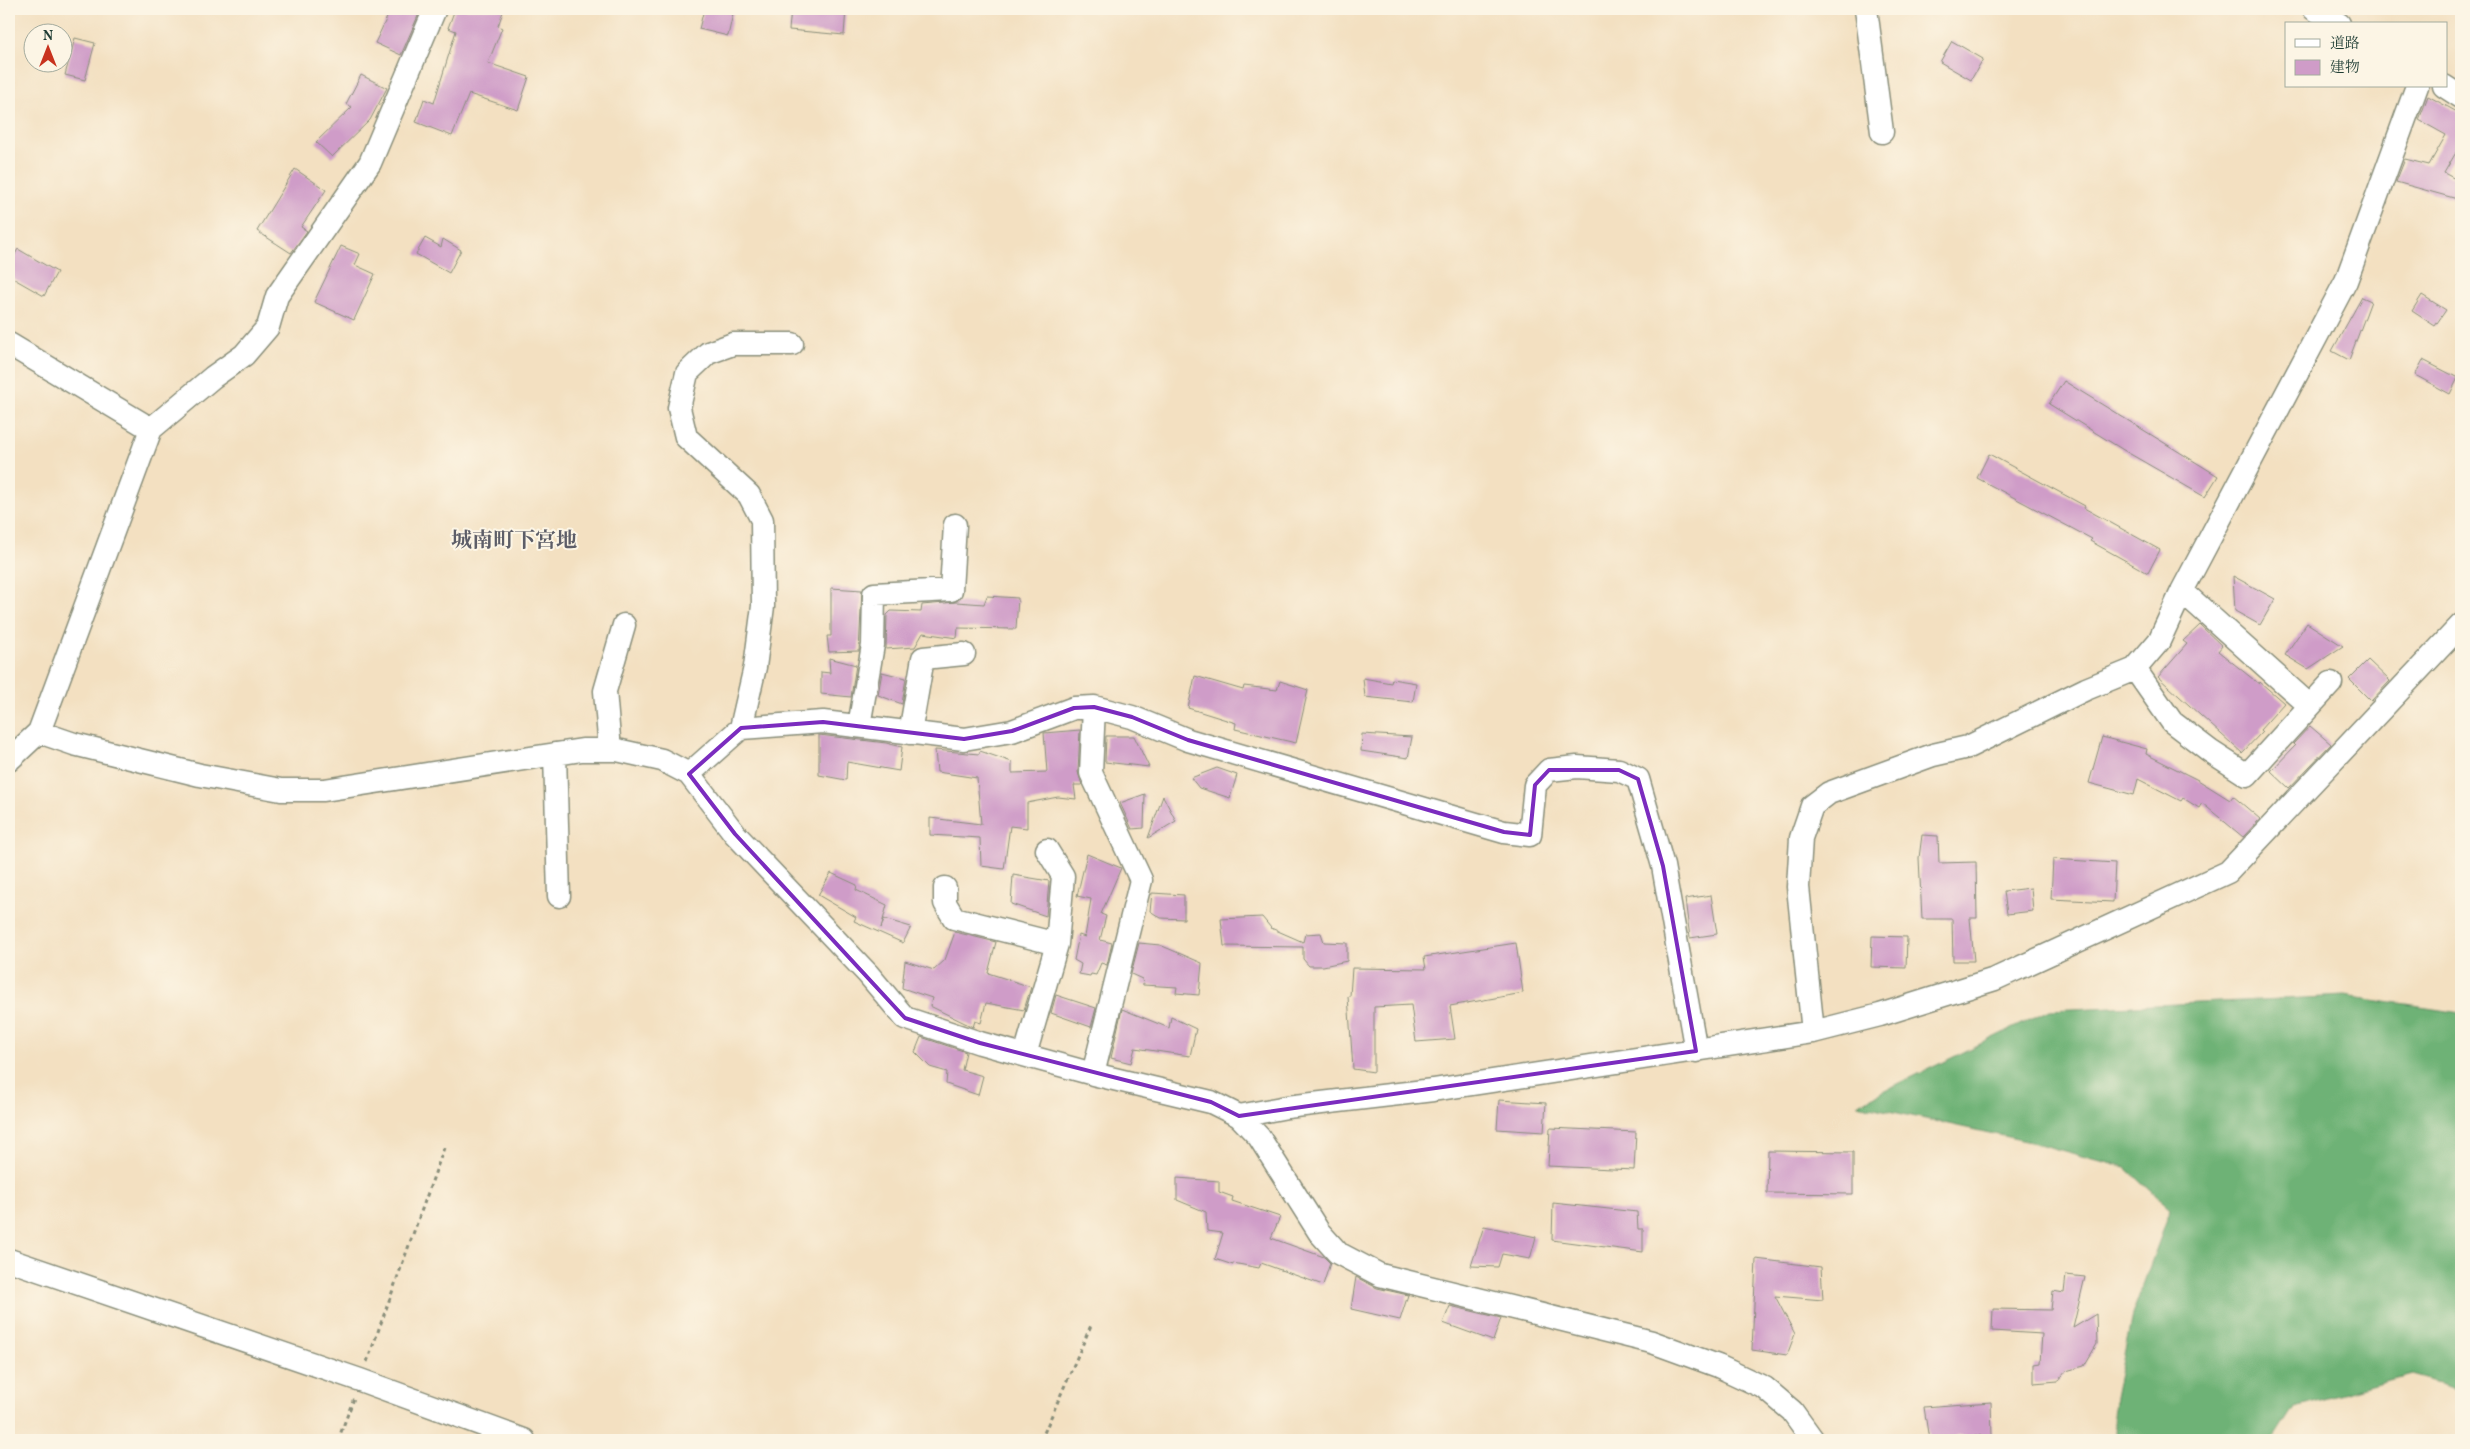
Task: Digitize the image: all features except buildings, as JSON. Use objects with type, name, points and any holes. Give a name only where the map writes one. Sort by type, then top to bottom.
[{"type":"street","points":[[9,760],[39,732],[151,429],[213,377],[244,355],[268,327],[277,296],[370,162],[435,9]]},
{"type":"street","points":[[1866,9],[1882,132]]},
{"type":"street","points":[[2314,9],[2336,22]]},
{"type":"street","points":[[1813,1032],[1798,886],[1801,838],[1812,806],[1829,793],[1933,755],[1968,746],[2086,689],[2135,669],[2159,641],[2182,592],[2346,281],[2417,88]]},
{"type":"street","points":[[2447,88],[2461,97]]},
{"type":"street","points":[[9,344],[151,429]]},
{"type":"street","points":[[689,774],[741,728],[755,667],[763,606],[762,520],[749,495],[686,437],[679,408],[687,373],[708,353],[733,344],[792,344]]},
{"type":"street","points":[[860,726],[873,645],[874,594],[951,590],[955,525]]},
{"type":"street","points":[[2182,592],[2310,706]]},
{"type":"street","points":[[1239,1116],[1287,1106],[1433,1090],[1813,1032],[1880,1015],[1995,979],[2228,872],[2461,624]]},
{"type":"street","points":[[610,750],[605,691],[624,625]]},
{"type":"street","points":[[910,733],[923,658],[964,654]]},
{"type":"street","points":[[2135,669],[2172,722],[2210,751],[2247,775],[2331,683]]},
{"type":"street","points":[[741,728],[823,722],[964,739],[1012,732],[1074,708],[1094,708],[1132,717],[1188,740],[1512,833],[1530,835],[1536,785],[1549,770],[1577,768],[1619,770],[1638,780],[1645,797],[1663,866],[1696,1051]]},
{"type":"street","points":[[1093,1074],[1142,880],[1091,773],[1094,708]]},
{"type":"street","points":[[39,732],[74,744],[200,775],[281,790],[324,790],[582,750],[610,750],[662,760],[689,774],[735,834],[868,974],[905,1018],[980,1043],[1093,1074],[1211,1102],[1239,1116],[1259,1137],[1319,1232],[1338,1253],[1380,1275],[1652,1342],[1718,1366],[1765,1388],[1792,1411],[1813,1440]]},
{"type":"street","points":[[555,754],[559,896]]},
{"type":"street","points":[[1025,1055],[1057,944],[1063,876],[1047,850]]},
{"type":"street","points":[[945,888],[945,903],[954,918],[1057,944]]},
{"type":"street","points":[[9,1260],[360,1380],[524,1440]]},
{"type":"path","points":[[338,1440],[444,1148]]},
{"type":"path","points":[[1040,1440],[1092,1323]]},
{"type":"highlighted area","points":[[1094,707],[1132,717],[1188,740],[1504,832],[1530,835],[1535,785],[1549,770],[1619,770],[1638,779],[1663,866],[1696,1051],[1239,1116],[1211,1102],[980,1043],[905,1018],[735,834],[689,774],[741,728],[823,722],[964,739],[1012,731],[1074,708]]},
{"type":"green space","points":[[2345,996],[2461,1013],[2461,1389],[2411,1375],[2294,1407],[2273,1440],[2120,1440],[2112,1414],[2132,1315],[2171,1209],[2126,1168],[2035,1143],[1857,1104],[2050,1010]]},
{"type":"district","name":"城南町下宮地","points":[[514,540]]}]
